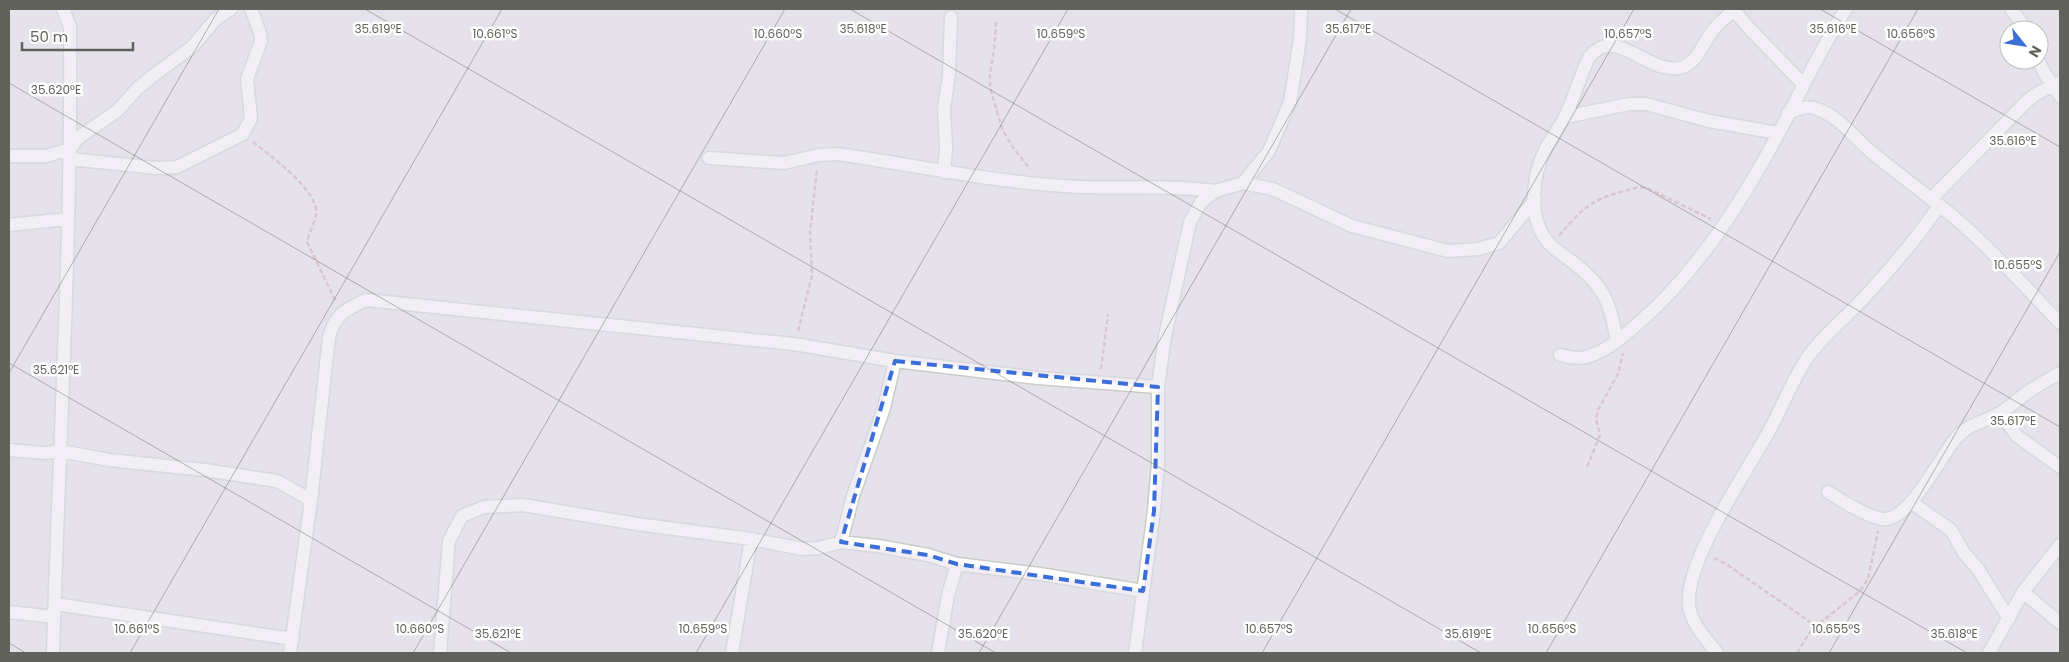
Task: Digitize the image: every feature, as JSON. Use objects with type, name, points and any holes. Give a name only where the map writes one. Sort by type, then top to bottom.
[{"type":"street","points":[[53,653],[68,290],[70,27],[63,9]]},
{"type":"street","points":[[70,154],[78,138],[117,111],[138,88],[192,47],[216,19],[231,9]]},
{"type":"street","points":[[9,156],[70,154],[156,168],[177,167],[244,134],[251,118],[247,79],[261,41],[251,9]]},
{"type":"street","points":[[1244,183],[1269,151],[1290,102],[1300,39],[1301,9]]},
{"type":"street","points":[[1617,340],[1608,303],[1600,288],[1596,282],[1547,242],[1535,214],[1538,170],[1545,151],[1565,117],[1589,56],[1595,49],[1605,44],[1616,46],[1670,69],[1684,66],[1693,61],[1713,30],[1733,9],[1803,84]]},
{"type":"street","points":[[1560,355],[1575,358],[1586,356],[1617,340],[1667,296],[1724,225],[1778,133],[1803,84],[1846,9]]},
{"type":"street","points":[[2011,9],[2019,20]]},
{"type":"street","points":[[944,172],[946,148],[944,108],[949,76],[951,17]]},
{"type":"street","points":[[2046,70],[2056,84],[2060,96]]},
{"type":"street","points":[[1717,653],[1698,628],[1689,607],[1688,589],[1702,551],[1810,354],[1911,246],[1936,202],[2027,101],[2056,84]]},
{"type":"street","points":[[1565,117],[1629,104],[1646,104],[1709,121],[1778,133]]},
{"type":"street","points":[[1788,113],[1810,107],[1819,109],[1838,121],[1868,149],[1936,202],[2004,263],[2060,323]]},
{"type":"street","points":[[709,158],[784,163],[819,155],[838,154],[944,172],[1044,184],[1100,187],[1175,186],[1216,190],[1244,183],[1273,189],[1352,226],[1448,251],[1478,249],[1499,243],[1535,200]]},
{"type":"street","points":[[1135,653],[1154,511],[1158,464],[1158,387],[1165,336],[1190,222],[1201,202],[1216,190]]},
{"type":"street","points":[[9,226],[68,219]]},
{"type":"street","points":[[290,653],[311,500],[329,337],[333,325],[342,312],[366,300],[794,344],[895,361],[1038,378],[1158,387]]},
{"type":"street","points":[[841,542],[853,496],[884,408],[895,361]]},
{"type":"street","points":[[1828,492],[1843,502],[1883,519],[1902,510],[1927,483],[1957,436],[1965,430],[2000,413],[2060,373]]},
{"type":"street","points":[[2000,413],[2018,436],[2060,467]]},
{"type":"street","points":[[9,450],[44,453],[61,451],[109,460],[205,470],[277,481],[311,500]]},
{"type":"street","points":[[1911,502],[1951,530],[1964,553],[1978,569],[2009,619]]},
{"type":"street","points":[[440,653],[449,541],[462,516],[484,507],[524,505],[637,524],[751,539],[802,549],[819,548],[841,542],[878,546],[928,555],[957,564],[1040,574],[1142,591]]},
{"type":"street","points":[[732,653],[751,539]]},
{"type":"street","points":[[1989,653],[2024,592],[2060,545]]},
{"type":"street","points":[[938,653],[948,595],[957,564]]},
{"type":"street","points":[[2024,592],[2060,623]]},
{"type":"street","points":[[9,612],[55,610],[293,639]]},
{"type":"path","points":[[996,22],[990,87],[1002,129],[1024,163],[1044,184]]},
{"type":"path","points":[[244,134],[275,159],[312,198],[316,210],[307,242],[342,312]]},
{"type":"path","points":[[794,344],[812,275],[810,232],[813,190],[819,155]]},
{"type":"path","points":[[1552,245],[1587,206],[1598,199],[1640,187],[1647,188],[1724,225]]},
{"type":"path","points":[[1099,382],[1108,314]]},
{"type":"path","points":[[1587,467],[1600,435],[1596,419],[1598,410],[1622,363],[1623,354],[1617,340]]},
{"type":"path","points":[[1797,653],[1810,632],[1851,600],[1868,579],[1876,537],[1883,519]]},
{"type":"path","points":[[1702,551],[1726,564],[1816,626]]},
{"type":"highlighted area","points":[[895,361],[1158,387],[1154,511],[1143,591],[957,564],[928,555],[841,542]]}]
